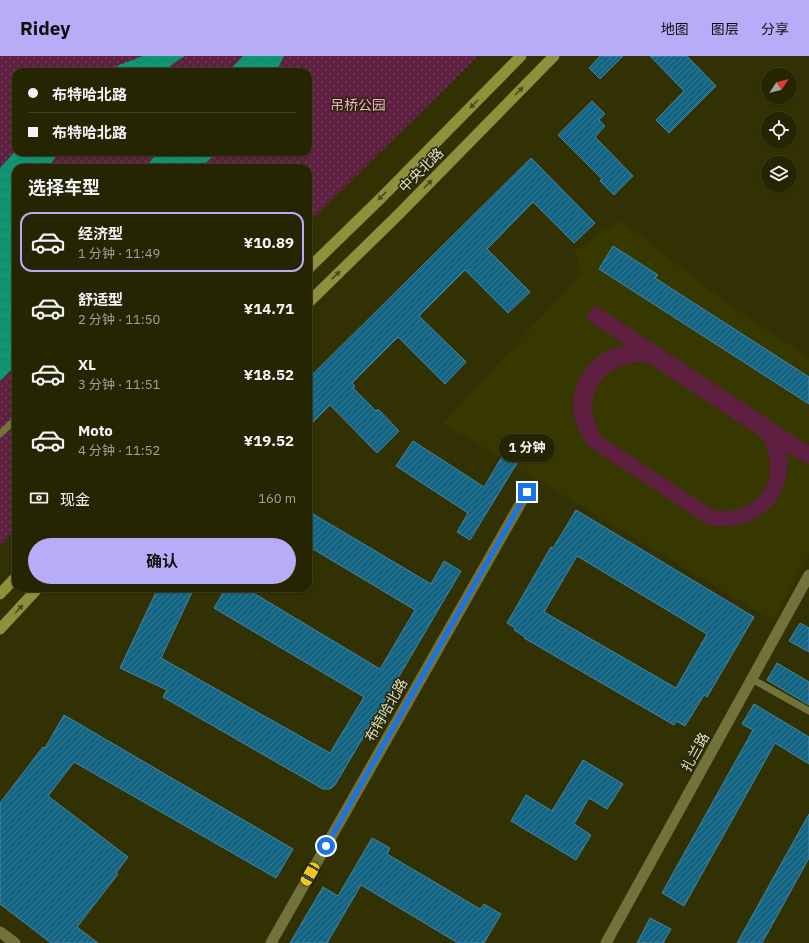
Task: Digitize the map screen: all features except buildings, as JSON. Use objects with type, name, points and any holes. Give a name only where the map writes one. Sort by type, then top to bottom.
[{"type":"main road","name":"中央北路","points":[[312,265],[381,198],[520,56]]},
{"type":"main road","name":"中央北路","points":[[312,298],[398,215],[554,56]]},
{"type":"main road","points":[[0,594],[12,581]]},
{"type":"main road","points":[[0,629],[34,592]]},
{"type":"street","name":"布特哈北路","points":[[271,943],[527,492]]},
{"type":"street","name":"扎兰路","points":[[606,943],[809,575]]},
{"type":"street","points":[[0,932],[15,943]]},
{"type":"lane","points":[[0,434],[12,423]]},
{"type":"lane","points":[[752,679],[809,711]]},
{"type":"shaded area","points":[[620,220],[729,305],[809,357],[809,554],[773,621],[443,423],[581,274],[575,250]]},
{"type":"green space","name":"吊桥公园","points":[[0,56],[478,56],[312,219],[312,164],[12,164],[12,533],[0,546]]},
{"type":"green space","points":[[595,305],[809,446],[809,465],[787,452],[787,470],[784,485],[777,499],[768,510],[756,518],[742,524],[726,526],[708,525],[588,446],[582,437],[574,416],[573,405],[577,384],[582,374],[596,358],[608,351],[626,345],[586,319]],"holes":[[[640,362],[650,364],[761,437],[768,452],[770,466],[768,479],[763,491],[755,501],[743,507],[729,511],[713,510],[602,437],[595,424],[592,411],[593,398],[597,387],[604,378],[614,370],[626,365]]]},
{"type":"water","points":[[143,56],[185,56],[167,68],[114,68]]},
{"type":"water","points":[[243,56],[284,56],[278,68],[232,68]]},
{"type":"water","points":[[12,154],[12,156],[56,156],[51,164],[12,164],[12,369],[0,381],[0,168]]},
{"type":"water","points":[[155,156],[214,156],[204,164],[148,164]]},
{"type":"route","points":[[326,846],[527,492]]}]
